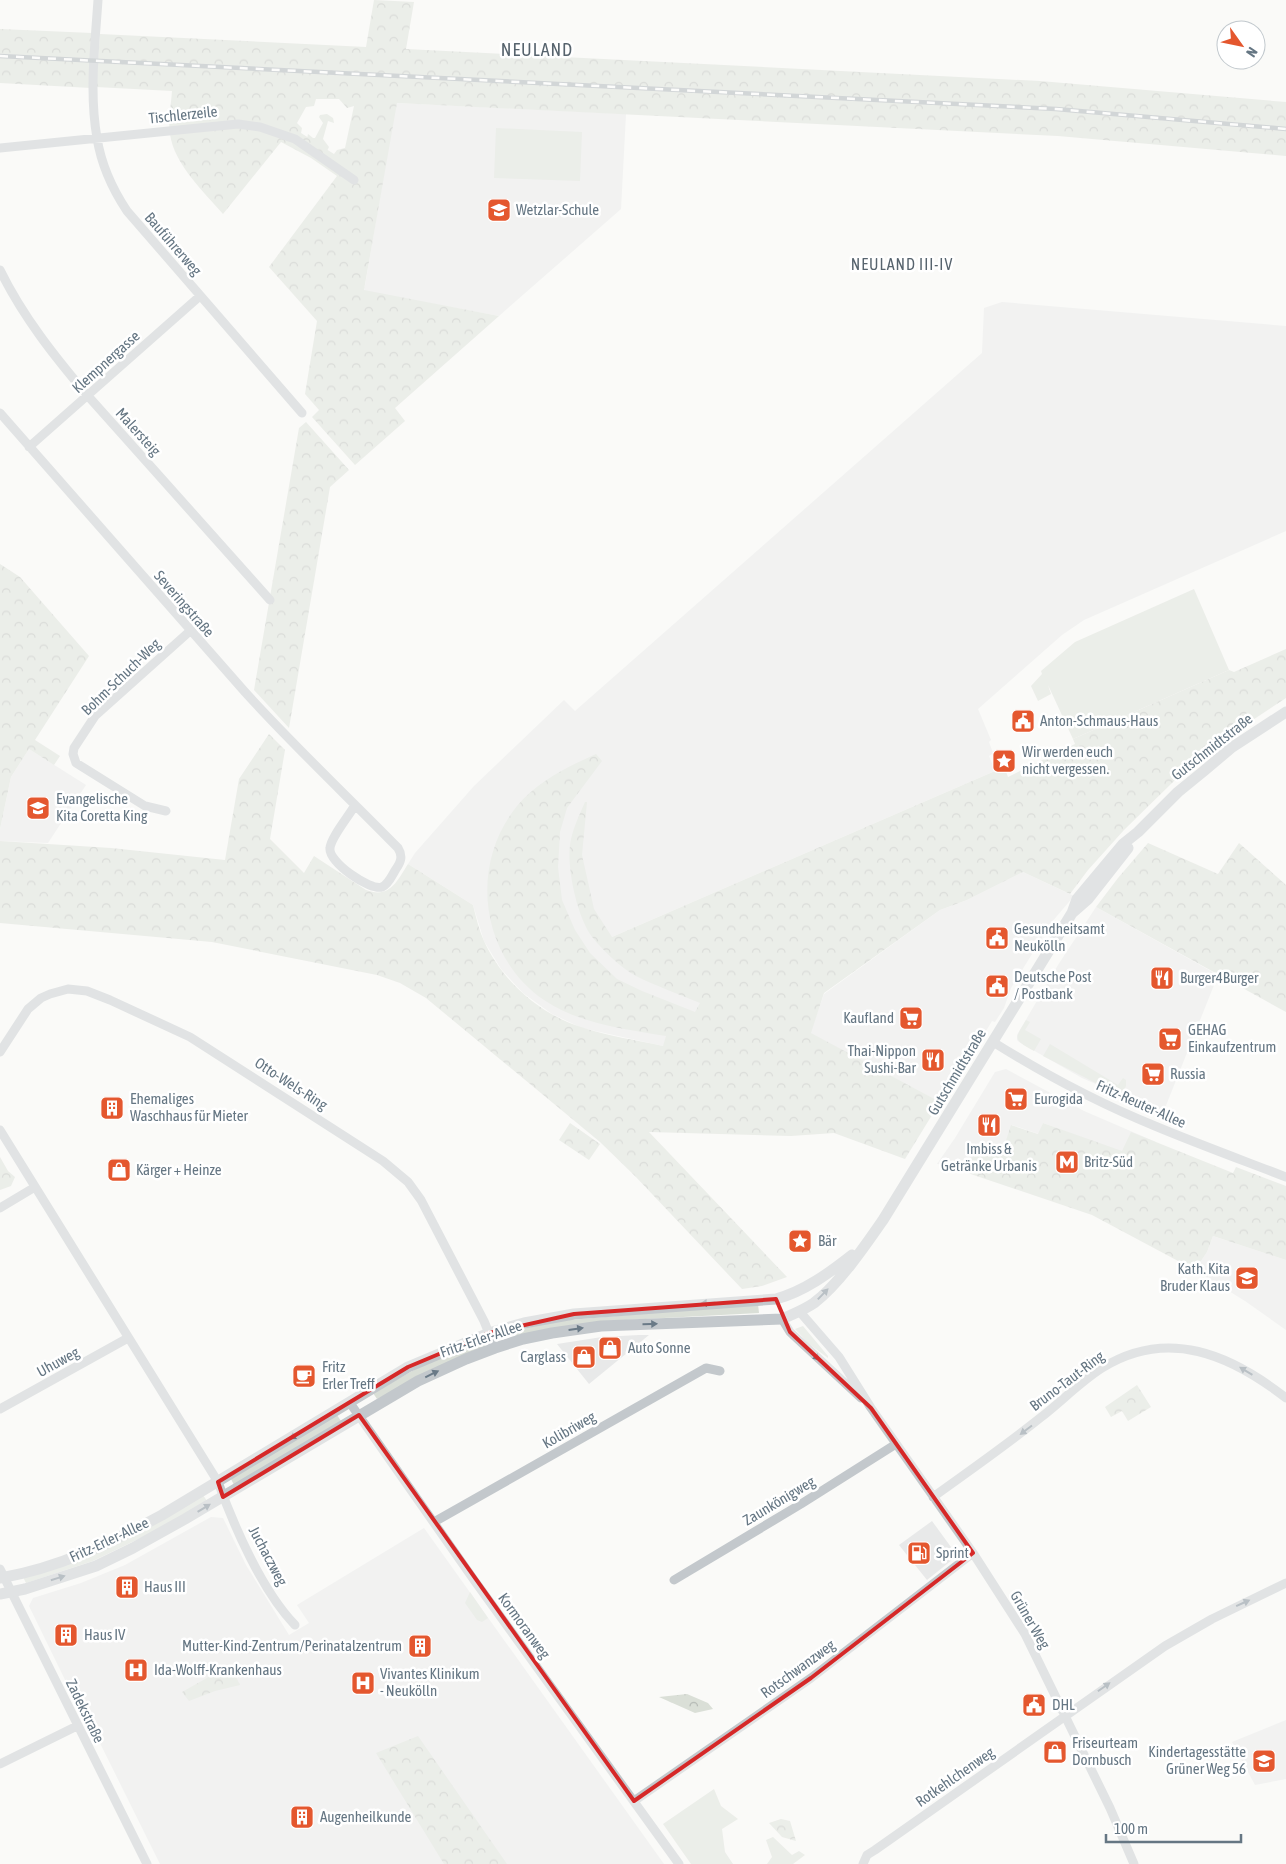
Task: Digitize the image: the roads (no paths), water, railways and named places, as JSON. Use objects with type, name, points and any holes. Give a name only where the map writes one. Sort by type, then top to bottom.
[{"type":"street","name":"Bauführerweg","points":[[98,0],[93,93],[97,138],[116,194],[127,211],[302,413]]},
{"type":"street","name":"Tischlerzeile","points":[[0,148],[238,124],[260,127],[295,139],[354,180]]},
{"type":"street","name":"Malersteig","points":[[0,270],[12,295],[45,343],[88,396],[270,600]]},
{"type":"street","name":"Klempnergasse","points":[[29,447],[200,296]]},
{"type":"street","name":"Severingstraße","points":[[0,413],[190,631],[277,727],[356,805],[398,848],[401,855],[400,864],[387,884],[378,888],[369,885],[345,870],[333,860],[330,854],[333,840],[356,805]]},
{"type":"street","name":"Bohm-Schuch-Weg","points":[[166,811],[142,804],[76,763],[73,754],[74,748],[95,716],[190,631]]},
{"type":"street","name":"Gutschmidtstraße","points":[[800,1312],[815,1302],[843,1274],[896,1200],[1072,913],[1077,898],[1092,879],[1123,844],[1138,832],[1178,792],[1231,748],[1286,712]]},
{"type":"street","name":"Otto-Wels-Ring","points":[[0,1052],[28,1008],[50,994],[68,989],[78,989],[97,994],[190,1037],[383,1160],[408,1182],[425,1207],[495,1348]]},
{"type":"street","name":"Fritz-Reuter-Allee","points":[[993,1042],[1055,1079],[1126,1114],[1185,1139],[1286,1177]]},
{"type":"street","points":[[0,1130],[218,1482],[223,1497]]},
{"type":"street","points":[[0,1208],[35,1187]]},
{"type":"street","name":"Gutschmidtstraße","points":[[791,1295],[828,1274],[865,1244]]},
{"type":"street","name":"Fritz-Erler-Allee","points":[[1,1575],[46,1568],[88,1553],[162,1515],[408,1368],[489,1333],[524,1323],[574,1314],[776,1299],[791,1295]]},
{"type":"street","points":[[791,1295],[800,1312]]},
{"type":"street","points":[[776,1299],[782,1319]]},
{"type":"street","name":"Fritz-Erler-Allee","points":[[6,1593],[96,1566],[133,1548],[431,1374],[495,1348],[552,1333],[601,1326],[782,1319],[800,1312]]},
{"type":"street","name":"Grüner Weg","points":[[800,1312],[838,1357],[871,1408],[974,1553],[1025,1634],[1110,1808],[1134,1864]]},
{"type":"street","name":"Grüner Weg","points":[[782,1319],[790,1332],[871,1408]]},
{"type":"street","name":"Uhuweg","points":[[0,1409],[128,1338]]},
{"type":"street","name":"Bruno-Taut-Ring","points":[[933,1497],[1032,1424],[1097,1372],[1132,1354],[1171,1348],[1204,1352],[1218,1356],[1239,1366],[1286,1398]]},
{"type":"street","name":"Kolibriweg","points":[[434,1522],[706,1368],[720,1371]]},
{"type":"street","name":"Kormoranweg","points":[[350,1403],[679,1864]]},
{"type":"street","name":"Zaunkönigweg","points":[[674,1580],[896,1444]]},
{"type":"street","name":"Juchaczweg","points":[[223,1497],[252,1558],[286,1615],[295,1624]]},
{"type":"street","name":"Rotschwanzweg","points":[[634,1801],[811,1678],[974,1553]]},
{"type":"street","name":"Zadekstraße","points":[[1,1575],[6,1593],[77,1726],[147,1864]]},
{"type":"street","points":[[1065,1716],[1165,1646],[1212,1619],[1286,1583]]},
{"type":"street","name":"Rotkehlchenweg","points":[[863,1864],[868,1855],[1065,1716]]},
{"type":"street","points":[[0,1764],[77,1726]]},
{"type":"railway","points":[[0,56],[1056,109],[1286,129]]},
{"type":"place","name":"Wetzlar-Schule","points":[[499,210]]},
{"type":"place","name":"Anton-Schmaus-Haus","points":[[1023,721]]},
{"type":"place","name":"Wir werden euch nicht vergessen.","points":[[1004,761]]},
{"type":"place","name":"Evangelische Kita Coretta King","points":[[38,808]]},
{"type":"place","name":"Gesundheitsamt Neukölln","points":[[997,938]]},
{"type":"place","name":"Burger4Burger","points":[[1162,978]]},
{"type":"place","name":"Deutsche Post / Postbank","points":[[997,986]]},
{"type":"place","name":"Kaufland","points":[[911,1018]]},
{"type":"place","name":"GEHAG Einkaufzentrum","points":[[1170,1039]]},
{"type":"place","name":"Thai-Nippon Sushi-Bar","points":[[933,1060]]},
{"type":"place","name":"Russia","points":[[1153,1074]]},
{"type":"place","name":"Eurogida","points":[[1016,1099]]},
{"type":"place","name":"Ehemaliges Waschhaus für Mieter","points":[[112,1108]]},
{"type":"place","name":"Imbiss & Getränke Urbanis","points":[[989,1125]]},
{"type":"place","name":"Britz-Süd","points":[[1067,1162]]},
{"type":"place","name":"Kärger + Heinze","points":[[119,1170]]},
{"type":"place","name":"Bär","points":[[800,1241]]},
{"type":"place","name":"Kath. Kita Bruder Klaus","points":[[1247,1278]]},
{"type":"place","name":"Auto Sonne","points":[[610,1348]]},
{"type":"place","name":"Carglass","points":[[584,1357]]},
{"type":"place","name":"Fritz Erler Treff","points":[[304,1376]]},
{"type":"place","name":"Sprint","points":[[919,1553]]},
{"type":"place","name":"Haus III","points":[[127,1587]]},
{"type":"place","name":"Haus IV","points":[[66,1635]]},
{"type":"place","name":"Mutter-Kind-Zentrum/Perinatalzentrum","points":[[420,1646]]},
{"type":"place","name":"Ida-Wolff-Krankenhaus","points":[[136,1670]]},
{"type":"place","name":"Vivantes Klinikum - Neukölln","points":[[363,1683]]},
{"type":"place","name":"DHL","points":[[1034,1705]]},
{"type":"place","name":"Friseurteam Dornbusch","points":[[1055,1752]]},
{"type":"place","name":"Kindertagesstätte Grüner Weg 56","points":[[1264,1761]]},
{"type":"place","name":"Augenheilkunde","points":[[302,1817]]},
{"type":"district","name":"NEULAND","points":[[537,50]]},
{"type":"district","name":"NEULAND III-IV","points":[[902,264]]}]
